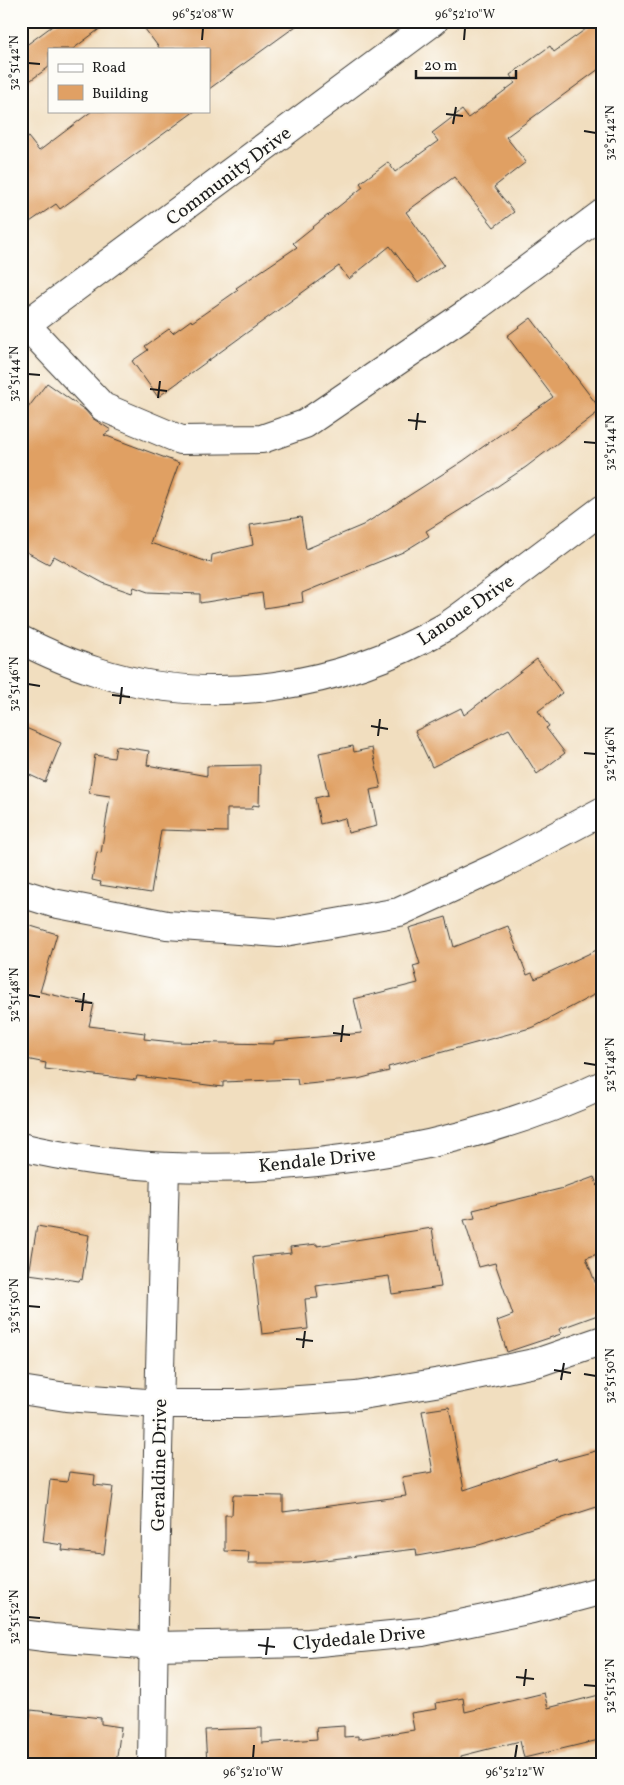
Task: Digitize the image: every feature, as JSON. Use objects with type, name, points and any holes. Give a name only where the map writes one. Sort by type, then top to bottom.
[{"type":"street","name":"Community Drive","points":[[24,327],[434,21]]},
{"type":"street","points":[[24,327],[103,407],[181,440],[262,439],[304,424],[479,305],[603,213]]},
{"type":"street","name":"Lanoue Drive","points":[[21,640],[56,657],[96,672],[137,682],[180,688],[226,690],[273,687],[319,679],[363,666],[406,648],[447,626],[603,509]]},
{"type":"street","points":[[21,893],[53,904],[167,925],[279,933],[399,912],[497,867],[603,811]]},
{"type":"street","name":"Kendale Drive","points":[[21,1147],[42,1152],[112,1162],[165,1167],[232,1167],[308,1162],[386,1152],[457,1137],[514,1120],[603,1084]]},
{"type":"street","name":"Geraldine Drive","points":[[152,1764],[165,1167]]},
{"type":"street","points":[[21,1390],[66,1397],[159,1404],[243,1404],[356,1396],[447,1382],[539,1362],[603,1340]]},
{"type":"street","name":"Clydedale Drive","points":[[21,1634],[154,1646],[309,1643],[422,1632],[532,1609],[603,1590]]},
{"type":"building","points":[[59,21],[110,21],[74,48],[48,48],[48,68],[21,87],[21,49]]},
{"type":"building","points":[[139,21],[303,21],[210,88],[210,48],[159,48]]},
{"type":"building","points":[[597,21],[603,21],[603,66],[506,137],[526,162],[494,187],[514,212],[494,227],[454,177],[406,212],[444,265],[418,283],[390,246],[349,279],[339,266],[158,397],[132,361],[148,350],[145,346],[169,329],[173,333],[191,320],[192,322],[238,290],[236,288],[297,247],[293,243],[363,187],[360,183],[388,162],[395,172],[438,141],[432,133],[462,110],[468,118],[515,83],[510,75],[550,46],[554,52]]},
{"type":"building","points":[[91,112],[194,112],[60,209],[56,204],[21,228],[21,128],[39,151]]},
{"type":"building","points":[[531,318],[601,410],[526,467],[426,531],[429,536],[403,552],[302,593],[303,602],[264,608],[262,593],[200,603],[200,594],[148,592],[134,587],[132,593],[103,583],[54,556],[49,564],[21,549],[21,417],[47,383],[85,410],[92,418],[111,430],[104,435],[179,463],[150,543],[211,563],[212,555],[253,545],[250,525],[301,517],[306,549],[363,525],[463,461],[553,397],[507,336]]},
{"type":"building","points":[[537,659],[562,693],[538,711],[549,726],[546,728],[565,753],[537,774],[509,729],[432,767],[415,731],[461,708],[464,715]]},
{"type":"building","points":[[21,726],[61,743],[45,782],[21,771]]},
{"type":"building","points":[[116,746],[149,751],[147,765],[207,776],[207,766],[260,765],[259,806],[253,805],[252,809],[227,809],[227,832],[161,830],[151,893],[100,885],[101,882],[92,880],[97,852],[101,853],[110,796],[89,793],[95,755],[114,758]]},
{"type":"building","points":[[353,746],[354,752],[372,748],[381,788],[370,790],[377,826],[348,833],[345,818],[320,824],[315,798],[328,795],[319,753]]},
{"type":"building","points":[[446,917],[454,947],[508,926],[527,975],[532,973],[535,979],[603,947],[603,990],[534,1027],[388,1067],[389,1071],[358,1079],[298,1085],[297,1079],[223,1082],[223,1087],[137,1076],[136,1080],[45,1069],[46,1063],[21,1058],[21,923],[57,934],[40,992],[94,1004],[89,1026],[145,1033],[144,1039],[173,1042],[274,1044],[274,1041],[362,1033],[354,999],[418,983],[413,966],[420,964],[409,928]]},
{"type":"building","points":[[594,1177],[603,1198],[603,1252],[586,1258],[603,1303],[603,1313],[559,1329],[561,1334],[507,1352],[497,1321],[513,1315],[495,1263],[479,1267],[464,1220],[475,1218],[473,1210],[564,1188]]},
{"type":"building","points":[[37,1226],[89,1235],[82,1280],[29,1274]]},
{"type":"building","points":[[432,1228],[441,1287],[392,1294],[389,1276],[316,1286],[318,1298],[305,1299],[308,1329],[262,1334],[253,1257],[291,1253],[290,1247],[317,1244],[317,1246]]},
{"type":"building","points":[[449,1407],[464,1490],[557,1459],[558,1461],[603,1449],[603,1505],[479,1545],[417,1556],[416,1549],[299,1563],[248,1563],[249,1552],[225,1551],[225,1515],[232,1515],[233,1495],[283,1496],[283,1512],[406,1496],[402,1477],[433,1472],[422,1411]]},
{"type":"building","points":[[69,1472],[95,1475],[94,1485],[113,1487],[104,1554],[62,1550],[63,1545],[43,1542],[50,1480],[67,1482]]},
{"type":"building","points":[[544,1693],[548,1708],[603,1694],[603,1739],[524,1758],[520,1741],[461,1756],[462,1764],[207,1764],[205,1730],[262,1728],[262,1743],[317,1739],[316,1728],[344,1726],[344,1737],[358,1736],[358,1739],[414,1730],[411,1713],[437,1709],[436,1703],[463,1698],[465,1712]]},
{"type":"building","points":[[31,1710],[101,1718],[101,1724],[121,1727],[116,1764],[24,1764]]}]
